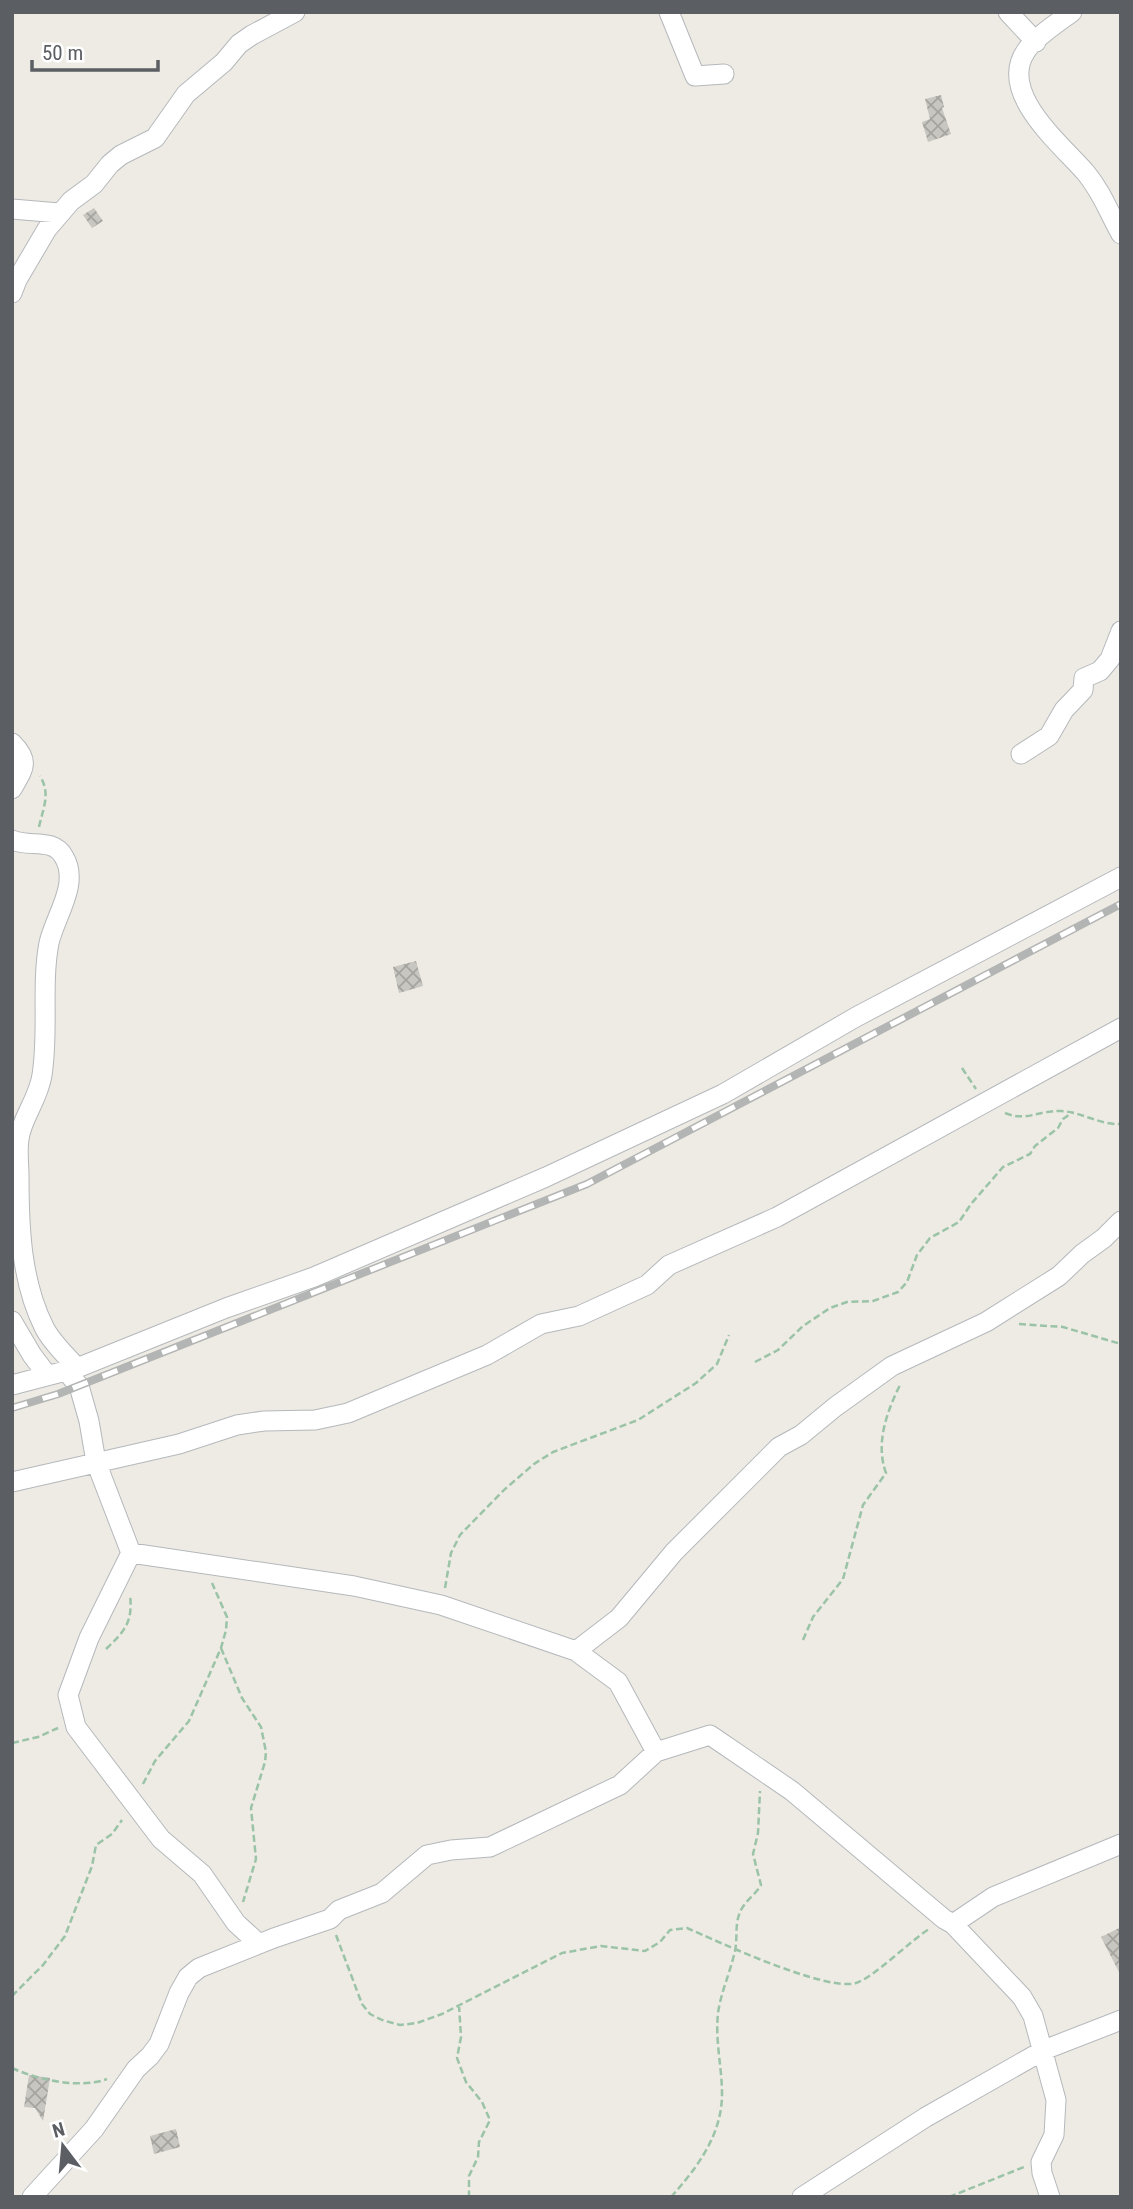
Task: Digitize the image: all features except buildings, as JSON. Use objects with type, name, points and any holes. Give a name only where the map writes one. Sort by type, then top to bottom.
[{"type":"street","points":[[12,293],[17,279],[59,213],[94,184],[121,155],[155,138],[186,94],[224,62],[239,44],[296,12]]},
{"type":"street","points":[[669,12],[695,76],[724,74]]},
{"type":"street","points":[[1008,12],[1036,41]]},
{"type":"street","points":[[1072,12],[1026,51],[1019,73],[1023,94],[1043,128],[1086,173],[1107,202],[1121,234]]},
{"type":"street","points":[[12,209],[59,213]]},
{"type":"street","points":[[1021,754],[1048,736],[1064,710],[1083,690],[1084,678],[1100,671],[1110,659],[1121,631]]},
{"type":"street","points":[[12,743],[23,756],[24,763],[12,789]]},
{"type":"street","points":[[12,840],[24,844],[46,844],[59,849],[66,859],[70,874],[49,945],[46,1043],[42,1078],[19,1137],[16,1223],[30,1294],[64,1371]]},
{"type":"street","points":[[12,1385],[64,1371],[314,1277],[546,1177],[723,1094],[856,1017],[1121,877]]},
{"type":"street","points":[[12,1482],[179,1444],[237,1424],[314,1420],[348,1413],[488,1355],[541,1324],[579,1315],[647,1284],[669,1265],[777,1217],[1121,1028]]},
{"type":"street","points":[[576,1651],[620,1618],[674,1552],[779,1447],[801,1435],[892,1366],[986,1322],[1059,1276],[1121,1221]]},
{"type":"street","points":[[12,1321],[32,1355],[64,1371],[79,1386],[89,1421],[96,1462],[131,1553],[89,1638],[68,1695],[76,1727],[161,1839],[202,1874],[236,1923],[258,1944]]},
{"type":"street","points":[[131,1553],[354,1586],[441,1605],[576,1651],[618,1682],[656,1752]]},
{"type":"street","points":[[32,2197],[94,2129],[136,2068],[159,2044],[179,1993],[188,1977],[199,1968],[330,1919],[339,1910],[382,1893],[427,1855],[490,1847],[620,1785],[656,1752],[710,1735],[792,1791],[948,1922],[1022,1997],[1033,2016],[1056,2100],[1054,2135],[1041,2162],[1050,2197]]},
{"type":"street","points":[[948,1922],[993,1897],[1121,1844]]},
{"type":"street","points":[[802,2197],[926,2117],[1044,2050],[1121,2021]]},
{"type":"path","points":[[24,763],[38,774],[46,791],[39,825],[46,844]]},
{"type":"path","points":[[962,1068],[970,1083],[987,1100],[1001,1110],[1021,1118],[1057,1110],[1073,1112],[1099,1122],[1121,1124]]},
{"type":"path","points":[[755,1362],[778,1350],[803,1326],[830,1308],[847,1302],[873,1301],[898,1292],[907,1282],[917,1255],[930,1238],[960,1222],[1003,1167],[1030,1154],[1035,1146],[1073,1112]]},
{"type":"path","points":[[1020,1324],[1063,1327],[1121,1344]]},
{"type":"path","points":[[441,1605],[451,1553],[460,1535],[505,1489],[553,1452],[638,1420],[695,1383],[717,1364],[729,1335]]},
{"type":"path","points":[[803,1640],[813,1617],[842,1579],[863,1505],[886,1473],[880,1455],[886,1418],[899,1385],[917,1355]]},
{"type":"path","points":[[221,1648],[242,1699],[261,1727],[266,1752],[251,1808],[256,1859],[236,1923]]},
{"type":"path","points":[[671,2197],[702,2160],[718,2121],[722,2093],[717,2037],[718,2014],[736,1949],[737,1919],[742,1907],[761,1885],[753,1854],[758,1833],[757,1811],[763,1771]]},
{"type":"path","points":[[330,1919],[362,2004],[370,2014],[400,2025],[417,2023],[458,2005],[562,1953],[601,1946],[645,1951],[653,1948],[665,1934],[676,1928],[687,1928],[817,1979],[841,1985],[856,1983],[867,1977],[912,1940],[948,1922]]},
{"type":"path","points":[[458,2005],[461,2037],[457,2058],[466,2082],[482,2102],[490,2120],[479,2142],[478,2157],[469,2176],[470,2197]]},
{"type":"path","points":[[12,2068],[76,2084],[91,2084],[136,2068]]},
{"type":"path","points":[[949,2197],[1011,2171],[1041,2162]]},
{"type":"railway","points":[[12,1408],[58,1394],[587,1184],[1121,904]]}]
